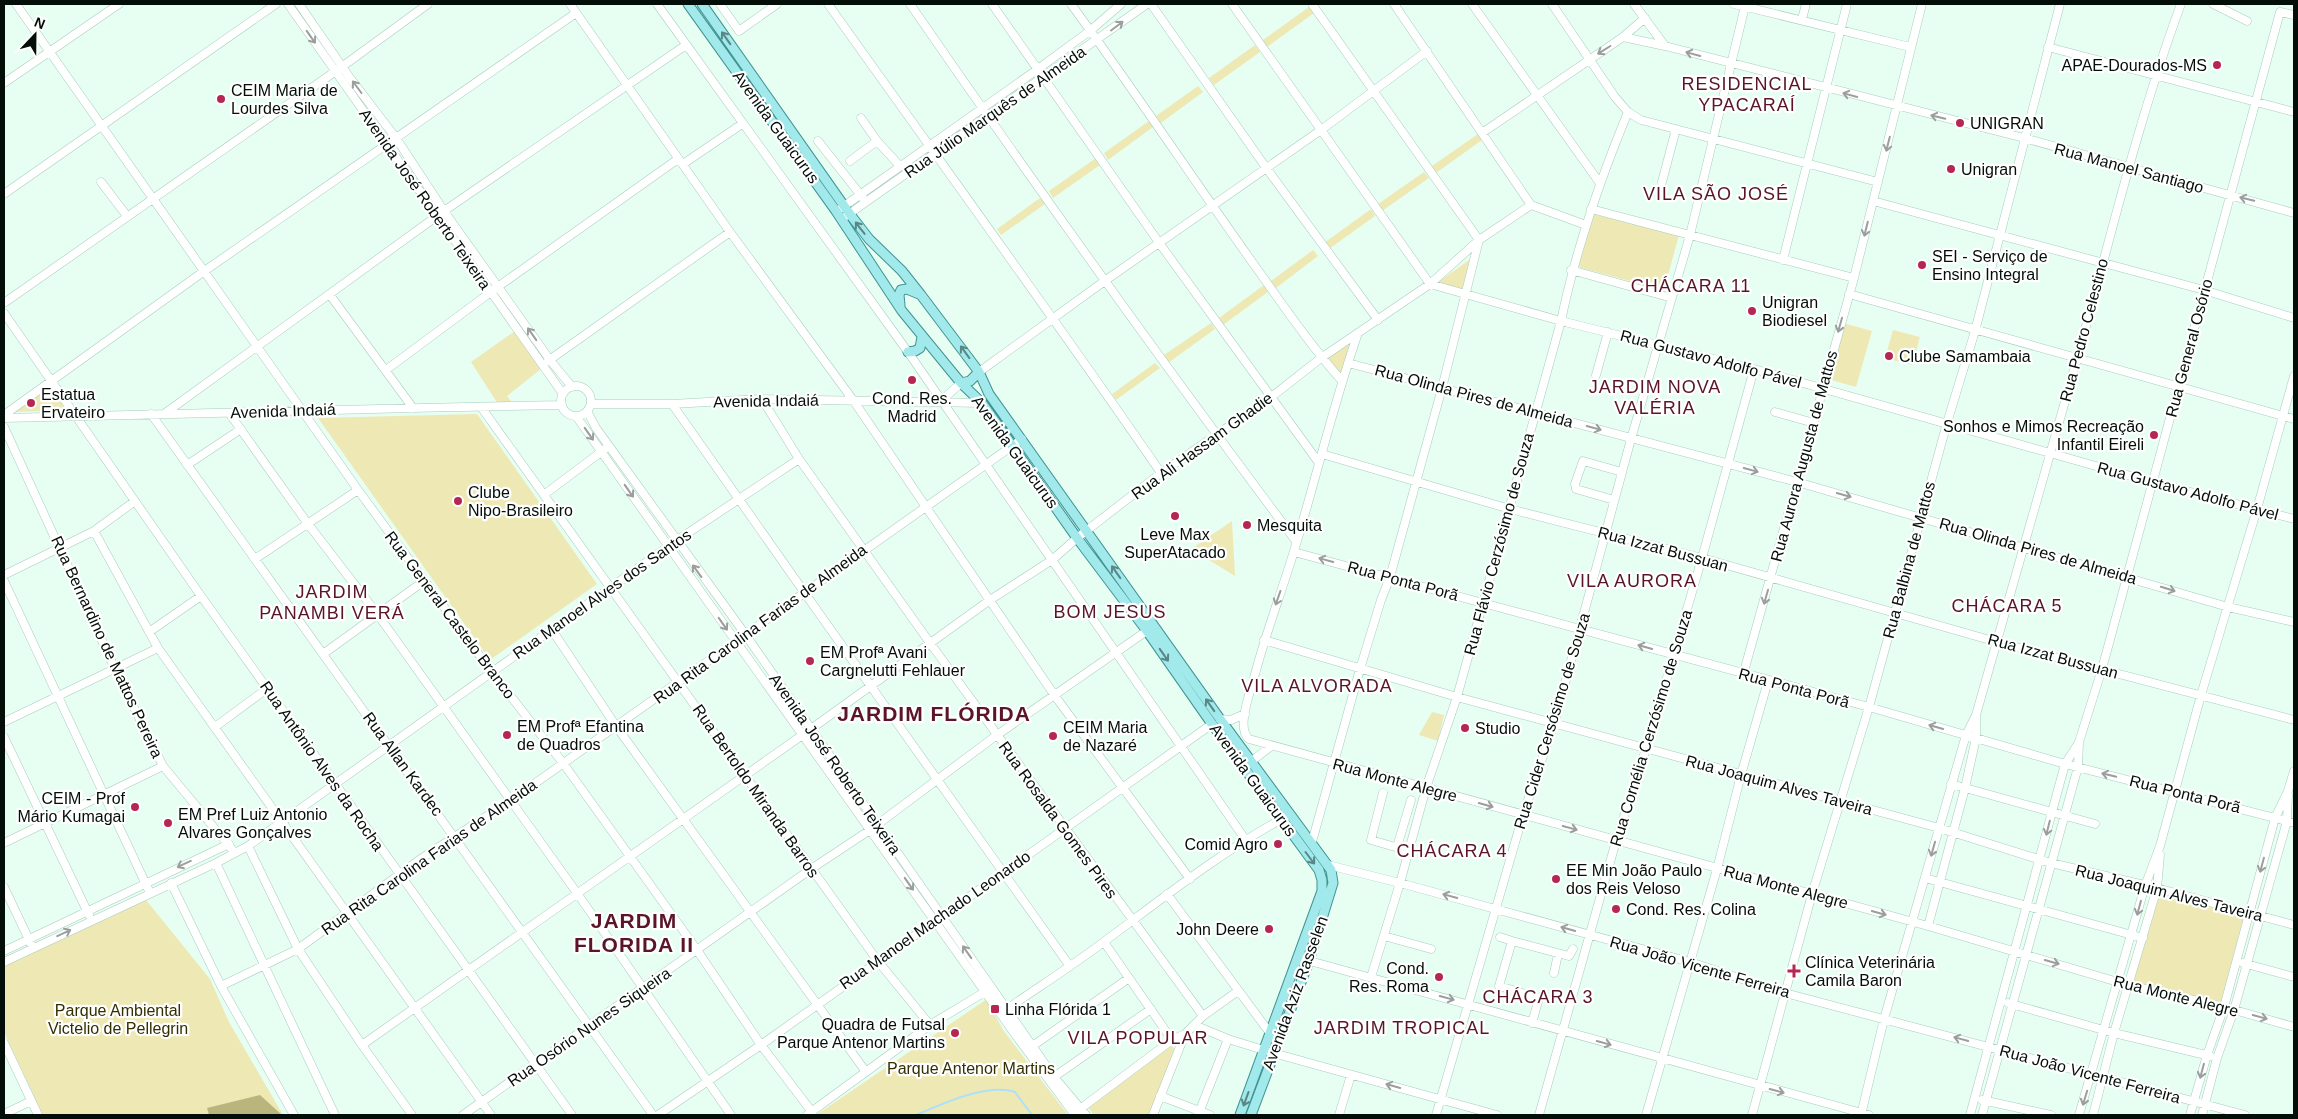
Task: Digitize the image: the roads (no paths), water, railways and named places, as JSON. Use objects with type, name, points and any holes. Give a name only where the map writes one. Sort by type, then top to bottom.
[{"type":"main road","name":"Avenida Guaicurus","points":[[688,4],[843,212],[902,271],[983,370],[989,394],[1087,530],[1151,628],[1216,722],[1243,767],[1319,870],[1322,880]]},
{"type":"main road","name":"Avenida Guaicurus","points":[[702,4],[843,212],[902,311],[961,383],[982,403],[1077,538],[1151,628]]},
{"type":"main road","points":[[902,311],[898,301],[901,290],[907,289],[921,295]]},
{"type":"main road","points":[[908,352],[920,348],[922,337]]},
{"type":"main road","points":[[961,383],[970,381],[983,370]]},
{"type":"main road","name":"Avenida Guaicurus","points":[[1216,722],[1252,761],[1330,868]]},
{"type":"main road","name":"Avenida Aziz Rasselen","points":[[1240,1115],[1272,1050],[1309,961],[1333,884],[1330,868]]},
{"type":"main road","name":"Avenida Aziz Rasselen","points":[[1251,1115],[1272,1050],[1270,1035],[1322,891],[1322,880]]},
{"type":"street","name":"Rua General Castelo Branco","points":[[16,4],[103,125],[152,199],[358,490],[491,671],[562,763],[697,950],[809,1114]]},
{"type":"street","points":[[4,83],[119,4]]},
{"type":"street","points":[[4,194],[276,4]]},
{"type":"street","name":"Avenida José Roberto Teixeira","points":[[288,4],[388,144],[436,217],[563,394]]},
{"type":"street","name":"Avenida José Roberto Teixeira","points":[[299,4],[396,138],[444,211],[550,360],[572,387],[585,388],[590,395],[589,407],[596,428],[878,824],[942,916],[989,990],[1076,1112],[1086,1115]]},
{"type":"street","points":[[4,303],[343,66],[428,4]]},
{"type":"street","points":[[570,4],[730,232],[853,400],[924,507],[1055,696],[1121,788],[1190,879]]},
{"type":"street","points":[[657,4],[908,352],[940,401],[1245,840]]},
{"type":"street","points":[[720,4],[739,31],[777,4]]},
{"type":"street","points":[[828,4],[931,150],[1054,318],[1162,473]]},
{"type":"street","points":[[910,4],[988,117],[1216,435],[1296,542]]},
{"type":"street","points":[[992,4],[1160,244],[1319,463]]},
{"type":"street","points":[[1072,4],[1321,358],[1342,381]]},
{"type":"street","name":"Rua Júlio Marquês de Almeida","points":[[843,212],[931,150],[982,108],[1091,30],[1121,4]]},
{"type":"street","name":"Rua Júlio Marquês de Almeida","points":[[864,198],[900,166],[988,117],[1099,40],[1147,4]]},
{"type":"street","points":[[1151,4],[1267,169],[1378,320]]},
{"type":"street","points":[[1232,4],[1430,284]]},
{"type":"street","points":[[1312,4],[1479,240],[1442,388],[1390,577],[1360,669],[1312,842]]},
{"type":"street","points":[[1394,4],[1531,205],[1586,225]]},
{"type":"street","points":[[1472,4],[1599,182]]},
{"type":"street","points":[[1552,4],[1615,97],[1628,112],[1641,120],[1878,182]]},
{"type":"street","points":[[1634,4],[1665,46]]},
{"type":"street","points":[[1734,4],[1764,7],[1841,30],[1910,47]]},
{"type":"street","points":[[1802,19],[1806,4]]},
{"type":"street","points":[[1783,260],[1847,4]]},
{"type":"street","name":"Rua Aurora Augusta de Mattos","points":[[1743,674],[1854,278],[1922,4]]},
{"type":"street","name":"Rua Balbina de Mattos","points":[[1752,1115],[1812,894],[1869,707],[1947,423],[1975,331],[2060,4]]},
{"type":"street","name":"Rua Pedro Celestino","points":[[1864,1114],[1884,1019],[1966,735],[1976,716],[2155,74],[2181,4]]},
{"type":"street","points":[[2213,4],[2247,21]]},
{"type":"street","name":"Rua Cider Cersósimo de Souza","points":[[1436,1115],[1524,815],[1554,724],[1614,500],[1690,235],[1745,6]]},
{"type":"street","name":"Rua General Osório","points":[[1970,1115],[2065,764],[2079,742],[2102,669],[2280,12],[2294,16]]},
{"type":"street","points":[[4,416],[52,379],[203,272],[576,13]]},
{"type":"street","points":[[1482,133],[1623,37],[1645,18]]},
{"type":"street","name":"Rua Manoel Santiago","points":[[1623,37],[1665,46],[1826,89],[2024,138],[2294,213]]},
{"type":"street","points":[[164,414],[444,211],[686,45]]},
{"type":"street","points":[[2048,47],[2294,112]]},
{"type":"street","points":[[983,370],[1106,280],[1267,169],[1374,92],[1427,51]]},
{"type":"street","name":"Rua Flávio Cerzósimo de Souza","points":[[1372,978],[1426,788],[1457,697],[1510,509],[1561,321],[1571,270],[1599,182],[1628,112]]},
{"type":"street","points":[[860,118],[877,141],[900,166]]},
{"type":"street","points":[[386,370],[499,286],[681,162],[742,124]]},
{"type":"street","points":[[1662,182],[1676,129]]},
{"type":"street","points":[[818,141],[864,198]]},
{"type":"street","points":[[850,161],[877,141]]},
{"type":"street","points":[[101,182],[128,216]]},
{"type":"street","points":[[1873,201],[2204,290],[2294,318]]},
{"type":"street","name":"Rua Ali Hassam Ghadie","points":[[362,1045],[872,686],[990,600],[1052,560],[1087,530],[1162,473],[1270,398],[1321,358],[1430,284],[1479,240],[1531,205]]},
{"type":"street","points":[[1591,209],[1854,278]]},
{"type":"street","points":[[542,365],[730,232]]},
{"type":"street","points":[[1571,270],[1672,298]]},
{"type":"street","name":"Rua Gustavo Adolfo Pável","points":[[1430,284],[1561,321],[1754,369],[2050,454],[2294,519]]},
{"type":"street","points":[[1849,294],[1975,331],[2294,418]]},
{"type":"street","points":[[330,295],[412,408]]},
{"type":"street","name":"Rua Antônio Alves da Rocha","points":[[4,313],[52,379],[201,596],[572,1115]]},
{"type":"street","points":[[1596,375],[1608,332]]},
{"type":"street","points":[[1216,722],[1231,720],[1244,714],[1264,640],[1294,552],[1342,381],[1358,333]]},
{"type":"street","name":"Rua Olinda Pires de Almeida","points":[[1348,363],[1797,482],[2127,576],[2228,607],[2294,622]]},
{"type":"street","name":"Rua Cornélia Cerzósimo de Souza","points":[[1539,1115],[1616,841],[1646,749],[1702,558],[1754,369]]},
{"type":"street","points":[[2080,1115],[2145,886],[2160,846],[2176,791],[2201,695],[2257,509],[2294,376]]},
{"type":"street","points":[[940,401],[961,383]]},
{"type":"street","points":[[572,387],[563,394],[562,405],[565,411],[576,416],[935,921],[989,990],[930,1025],[809,1114]]},
{"type":"street","name":"Avenida Indaiá","points":[[589,407],[762,400],[982,403]]},
{"type":"street","name":"Rua Rosalda Gomes Pires","points":[[762,400],[799,459],[863,550],[1131,920],[1203,1016]]},
{"type":"street","points":[[672,404],[803,593],[872,686],[936,780],[1069,965]]},
{"type":"street","name":"Avenida Indaiá","points":[[4,416],[562,405]]},
{"type":"street","name":"Rua Bertoldo Miranda Barros","points":[[481,407],[680,682],[744,776],[877,960],[930,1025]]},
{"type":"street","points":[[576,416],[589,407]]},
{"type":"street","points":[[1775,412],[1814,423]]},
{"type":"street","points":[[229,413],[308,524],[378,615],[577,893],[731,1115]]},
{"type":"street","name":"Rua Allan Kardec","points":[[151,414],[389,744],[589,1028],[654,1115]]},
{"type":"street","name":"Rua Bernardino de Mattos Pereira","points":[[4,427],[115,669],[163,766],[235,853]]},
{"type":"street","points":[[186,465],[241,429]]},
{"type":"street","name":"Rua Rita Carolina Farias de Almeida","points":[[221,986],[265,967],[298,949],[399,875],[510,801],[1022,439]]},
{"type":"street","points":[[545,494],[609,446]]},
{"type":"street","name":"Rua Izzat Bussuan","points":[[1322,454],[1510,509],[1702,558],[1894,614],[2294,720]]},
{"type":"street","name":"Rua Manoel Alves dos Santos","points":[[4,962],[216,863],[248,846],[676,541],[799,459]]},
{"type":"street","points":[[1614,500],[1576,489],[1575,484],[1583,461],[1622,472]]},
{"type":"street","points":[[255,560],[358,490]]},
{"type":"street","points":[[4,575],[94,530],[135,501]]},
{"type":"street","points":[[94,530],[158,648],[349,913],[491,1115]]},
{"type":"street","name":"Rua Ponta Porã","points":[[1294,552],[1869,707],[2065,764],[2291,822]]},
{"type":"street","points":[[4,581],[150,893]]},
{"type":"street","points":[[323,654],[424,581]]},
{"type":"street","points":[[149,632],[201,596]]},
{"type":"street","name":"Rua Osório Nunes Siqueira","points":[[463,1115],[589,1028],[751,911],[870,830],[997,736],[1151,628]]},
{"type":"street","points":[[552,630],[616,726],[866,1072]]},
{"type":"street","name":"Rua Joaquim Alves Taveira","points":[[1264,640],[1457,697],[1939,828],[2051,863],[2157,888],[2294,926]]},
{"type":"street","points":[[4,722],[58,698],[158,648]]},
{"type":"street","points":[[1646,1115],[1717,869],[1768,681]]},
{"type":"street","points":[[215,727],[268,688]]},
{"type":"street","name":"Rua Monte Alegre","points":[[1244,714],[1244,736],[1270,747],[1333,762],[1928,926],[2128,985],[2224,1007],[2294,1026]]},
{"type":"street","name":"Rua Pedro Celestino","points":[[1928,926],[1965,788],[1976,738],[1976,716]]},
{"type":"street","name":"Rua Manoel Machado Leonardo","points":[[658,1115],[1216,722]]},
{"type":"street","points":[[4,737],[44,824],[92,920]]},
{"type":"street","name":"Rua General Osório","points":[[1982,1115],[2078,767],[2079,742]]},
{"type":"street","points":[[1243,767],[1270,747]]},
{"type":"street","points":[[4,843],[163,766]]},
{"type":"street","points":[[2190,1115],[2207,1055],[2224,1007],[2275,818],[2288,791],[2294,771]]},
{"type":"street","points":[[1952,784],[2095,824]]},
{"type":"street","points":[[2202,1115],[2217,1058],[2234,1010],[2291,822],[2288,791]]},
{"type":"street","points":[[1383,793],[1371,840],[1409,851]]},
{"type":"street","points":[[1397,847],[1410,800]]},
{"type":"street","points":[[1004,1011],[1104,942],[1131,920],[1245,840],[1291,814]]},
{"type":"street","points":[[1300,826],[1307,827],[1318,818]]},
{"type":"street","points":[[4,951],[145,882],[229,844]]},
{"type":"street","points":[[248,846],[298,949],[362,1045],[412,1115]]},
{"type":"street","points":[[2092,1115],[2104,1079],[2114,1033],[2157,888],[2160,846]]},
{"type":"street","points":[[216,863],[332,1114]]},
{"type":"street","name":"Rua João Vicente Ferreira","points":[[1330,868],[1400,883],[1497,909],[1690,962],[1785,993],[2091,1076],[2245,1115]]},
{"type":"street","points":[[1925,878],[2143,938]]},
{"type":"street","points":[[171,883],[221,986],[294,1115]]},
{"type":"street","points":[[4,887],[33,948]]},
{"type":"street","points":[[1167,894],[1270,1035],[1272,1050]]},
{"type":"street","points":[[1384,936],[1432,949]]},
{"type":"street","points":[[1500,937],[1569,956],[1573,949]]},
{"type":"street","points":[[1512,941],[1497,990],[1539,998],[1532,1023]]},
{"type":"street","points":[[1104,942],[1172,1040]]},
{"type":"street","points":[[1554,973],[1558,954]]},
{"type":"street","points":[[1299,958],[1864,1114]]},
{"type":"street","points":[[2236,961],[2294,977]]},
{"type":"street","points":[[1034,1045],[1129,978]]},
{"type":"street","points":[[1153,1115],[1185,1034],[1203,1016],[1238,991]]},
{"type":"street","points":[[2001,1001],[2114,1033],[2217,1058]]},
{"type":"street","points":[[1054,1077],[1151,1010]]},
{"type":"street","name":"Avenida José Roberto Teixeira","points":[[1004,1011],[1034,1045],[1076,1112]]},
{"type":"street","points":[[1194,1024],[1228,1039],[1497,1115]]},
{"type":"street","points":[[1076,1112],[1172,1040],[1185,1034]]},
{"type":"street","points":[[1198,1114],[1228,1039]]},
{"type":"street","points":[[4,1043],[38,1115]]},
{"type":"street","points":[[1339,1115],[1351,1074]]},
{"type":"street","points":[[1160,1096],[1198,1114],[1210,1115]]},
{"type":"street","points":[[1975,1098],[2051,1115]]},
{"type":"street","points":[[4,1114],[32,1101]]},
{"type":"waterway","points":[[916,1115],[965,1096],[991,1090],[1015,1092],[1032,1115]]},
{"type":"place","name":"APAE-Dourados-MS","points":[[2217,65]]},
{"type":"place","name":"CEIM Maria de Lourdes Silva","points":[[221,99]]},
{"type":"place","name":"UNIGRAN","points":[[1960,123]]},
{"type":"place","name":"Unigran","points":[[1951,169]]},
{"type":"place","name":"SEI - Serviço de Ensino Integral","points":[[1922,265]]},
{"type":"place","name":"Unigran Biodiesel","points":[[1752,311]]},
{"type":"place","name":"Clube Samambaia","points":[[1889,356]]},
{"type":"place","name":"Cond. Res. Madrid","points":[[912,380]]},
{"type":"place","name":"Estatua Ervateiro","points":[[31,403]]},
{"type":"place","name":"Sonhos e Mimos Recreação Infantil Eireli","points":[[2154,435]]},
{"type":"place","name":"Clube Nipo-Brasileiro","points":[[458,501]]},
{"type":"place","name":"Leve Max SuperAtacado","points":[[1175,516]]},
{"type":"place","name":"Mesquita","points":[[1247,525]]},
{"type":"place","name":"EM Profª Avani Cargnelutti Fehlauer","points":[[810,661]]},
{"type":"place","name":"Studio","points":[[1465,728]]},
{"type":"place","name":"EM Profª Efantina de Quadros","points":[[507,735]]},
{"type":"place","name":"CEIM Maria de Nazaré","points":[[1053,736]]},
{"type":"place","name":"CEIM - Prof Mário Kumagai","points":[[135,807]]},
{"type":"place","name":"EM Pref Luiz Antonio Alvares Gonçalves","points":[[168,823]]},
{"type":"place","name":"Comid Agro","points":[[1278,844]]},
{"type":"place","name":"EE Min João Paulo dos Reis Veloso","points":[[1556,879]]},
{"type":"place","name":"Cond. Res. Colina","points":[[1616,909]]},
{"type":"place","name":"John Deere","points":[[1269,929]]},
{"type":"place","name":"Clínica Veterinária Camila Baron","points":[[1794,971]]},
{"type":"place","name":"Cond. Res. Roma","points":[[1439,977]]},
{"type":"place","name":"Linha Flórida 1","points":[[995,1009]]},
{"type":"place","name":"Quadra de Futsal Parque Antenor Martins","points":[[955,1033]]},
{"type":"district","name":"RESIDENCIAL YPACARAÍ","points":[[1747,94]]},
{"type":"district","name":"VILA SÃO JOSÉ","points":[[1716,194]]},
{"type":"district","name":"CHÁCARA 11","points":[[1691,286]]},
{"type":"district","name":"JARDIM NOVA VALÉRIA","points":[[1655,397]]},
{"type":"district","name":"VILA AURORA","points":[[1632,581]]},
{"type":"district","name":"JARDIM PANAMBI VERÁ","points":[[332,602]]},
{"type":"district","name":"CHÁCARA 5","points":[[2007,606]]},
{"type":"district","name":"BOM JESUS","points":[[1110,612]]},
{"type":"district","name":"VILA ALVORADA","points":[[1317,686]]},
{"type":"district","name":"JARDIM FLÓRIDA","points":[[934,713]]},
{"type":"district","name":"CHÁCARA 4","points":[[1452,851]]},
{"type":"district","name":"JARDIM FLORIDA II","points":[[634,932]]},
{"type":"district","name":"CHÁCARA 3","points":[[1538,997]]},
{"type":"district","name":"JARDIM TROPICAL","points":[[1402,1028]]},
{"type":"district","name":"VILA POPULAR","points":[[1138,1038]]},
{"type":"park label","name":"Parque Ambiental Victelio de Pellegrin","points":[[118,1019]]},
{"type":"park label","name":"Parque Antenor Martins","points":[[971,1068]]}]
